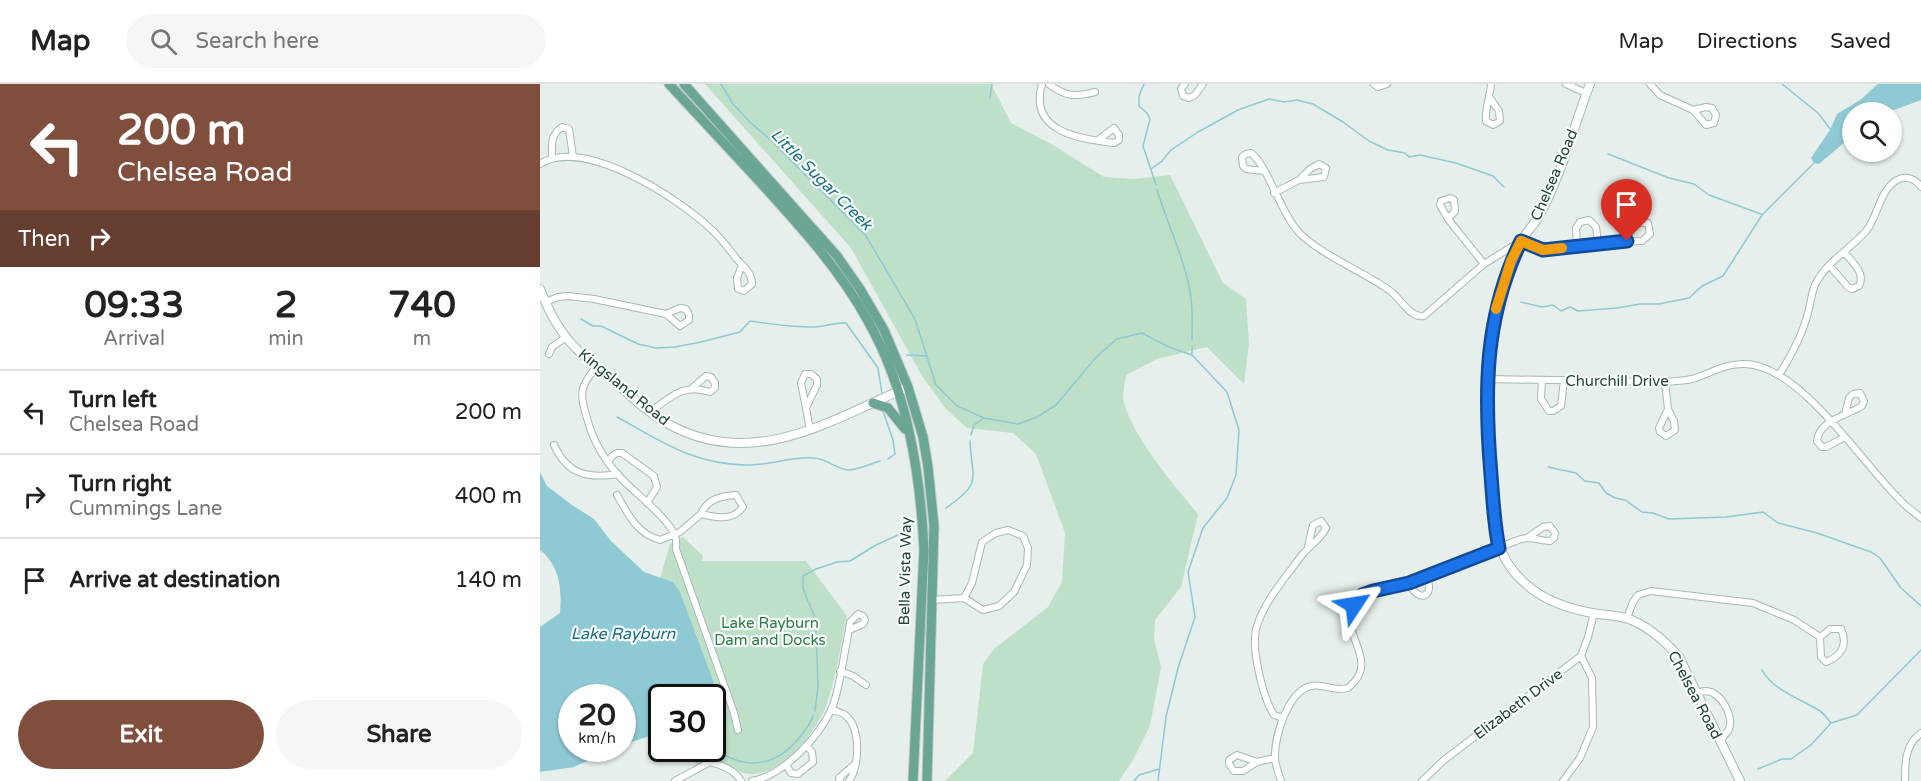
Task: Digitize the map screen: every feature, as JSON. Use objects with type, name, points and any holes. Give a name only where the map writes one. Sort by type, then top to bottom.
[{"type":"main road","name":"Bella Vista Way","points":[[669,84],[822,252],[848,287],[886,357],[910,435],[920,489],[924,549],[913,781]]},
{"type":"main road","name":"Bella Vista Way","points":[[684,84],[837,256],[879,322],[908,387],[923,436],[934,526],[927,781]]},
{"type":"main road","points":[[873,403],[888,408],[910,435]]},
{"type":"street","points":[[1042,84],[1039,95],[1049,122],[1057,130],[1098,140]]},
{"type":"street","points":[[1049,84],[1071,96],[1095,92]]},
{"type":"street","points":[[1185,84],[1181,89],[1183,96],[1189,98],[1195,95],[1203,84]]},
{"type":"street","points":[[1374,84],[1378,87],[1387,84]]},
{"type":"street","points":[[1490,98],[1491,84]]},
{"type":"street","points":[[1566,84],[1586,93]]},
{"type":"street","name":"Chelsea Road","points":[[1590,84],[1564,159],[1539,216],[1521,241],[1511,261],[1494,318],[1488,353],[1487,379],[1493,507],[1499,548],[1510,567],[1521,579],[1546,599],[1594,613],[1627,618],[1646,627],[1666,642],[1679,657],[1740,781]]},
{"type":"street","points":[[1650,84],[1660,95],[1693,110]]},
{"type":"street","points":[[552,158],[552,138],[555,131],[562,127],[569,129],[573,157]]},
{"type":"street","points":[[540,164],[552,158],[573,157],[608,165],[656,190],[700,220],[742,265]]},
{"type":"street","points":[[1264,171],[1296,230],[1309,242],[1377,281],[1418,317],[1425,316],[1484,264],[1521,241],[1543,250],[1627,241]]},
{"type":"street","points":[[1779,375],[1800,336],[1816,283],[1829,264],[1868,228],[1885,193],[1894,182],[1900,178],[1906,178],[1918,182],[1921,187]]},
{"type":"street","points":[[1274,193],[1299,180]]},
{"type":"street","points":[[1448,219],[1484,264]]},
{"type":"street","points":[[1577,246],[1576,228],[1580,222],[1589,220],[1596,227],[1598,243]]},
{"type":"street","points":[[1829,264],[1848,287],[1858,286],[1862,278],[1860,272],[1844,252]]},
{"type":"street","name":"Kingsland Road","points":[[540,289],[566,337],[596,367],[650,412],[673,427],[700,438],[718,442],[754,443],[810,430],[908,387]]},
{"type":"street","points":[[546,302],[558,297],[581,297],[666,314]]},
{"type":"street","points":[[549,354],[552,347],[566,337]]},
{"type":"street","name":"Churchill Drive","points":[[1487,379],[1665,382],[1690,380],[1728,366],[1744,364],[1761,366],[1779,375],[1796,388],[1845,437],[1900,501],[1921,518]]},
{"type":"street","points":[[596,367],[581,390],[593,434],[608,462],[675,534],[676,549],[736,718],[738,730]]},
{"type":"street","points":[[806,408],[817,379],[811,374],[806,374],[801,383],[810,430]]},
{"type":"street","points":[[1542,380],[1541,399],[1549,411],[1561,406],[1564,380]]},
{"type":"street","points":[[1665,382],[1668,409]]},
{"type":"street","points":[[650,412],[676,393],[691,389]]},
{"type":"street","points":[[1845,414],[1831,422],[1818,436],[1822,447],[1830,446],[1845,437]]},
{"type":"street","points":[[554,445],[566,465],[575,471],[596,476],[618,474]]},
{"type":"street","points":[[608,462],[612,456],[622,453],[654,476],[657,487],[646,503]]},
{"type":"street","points":[[617,495],[629,516],[643,532],[660,540],[687,528],[710,501],[736,495],[743,507],[733,516],[715,517],[701,514]]},
{"type":"street","points":[[932,600],[964,598],[982,610],[999,606],[1014,592],[1028,565],[1028,548],[1023,536],[1008,530],[996,533],[982,542],[972,583],[964,598]]},
{"type":"street","points":[[1281,781],[1275,758],[1277,737],[1283,718],[1295,697],[1308,686],[1317,685],[1340,690],[1348,688],[1355,682],[1361,670],[1361,657],[1351,624],[1351,611],[1362,595],[1427,577],[1527,538]]},
{"type":"street","points":[[1283,718],[1274,716],[1264,694],[1255,643],[1256,627],[1266,606],[1308,547]]},
{"type":"street","points":[[1409,583],[1419,596],[1425,595],[1430,589],[1427,577]]},
{"type":"street","points":[[1627,618],[1638,595],[1651,591],[1753,603],[1794,620],[1820,637]]},
{"type":"street","points":[[1563,781],[1580,758],[1593,727],[1592,678],[1581,656],[1594,613]]},
{"type":"street","points":[[1830,629],[1841,629],[1845,638],[1842,650],[1835,659],[1826,662],[1821,657],[1820,637],[1830,629]]},
{"type":"street","points":[[752,781],[759,780],[786,765],[807,746],[831,709],[849,630]]},
{"type":"street","name":"Elizabeth Drive","points":[[1422,781],[1444,760],[1581,656]]},
{"type":"street","points":[[840,670],[853,675],[866,686]]},
{"type":"street","points":[[1697,693],[1708,691],[1718,696],[1726,707],[1730,721],[1729,730],[1720,741]]},
{"type":"street","points":[[831,709],[845,715],[851,723],[858,753],[849,781]]},
{"type":"street","points":[[1905,781],[1906,752],[1915,737],[1921,733]]},
{"type":"street","points":[[786,765],[791,773],[798,774],[813,762],[812,752],[807,746]]},
{"type":"street","points":[[1257,762],[1275,758]]},
{"type":"street","points":[[675,781],[710,762],[723,766],[741,781]]},
{"type":"street","points":[[840,781],[842,774],[855,764]]},
{"type":"green space","points":[[705,84],[991,84],[1011,123],[1053,145],[1104,177],[1133,179],[1170,175],[1223,283],[1246,299],[1249,343],[1244,384],[1207,347],[1157,359],[1126,375],[1123,393],[1129,417],[1156,461],[1198,514],[1181,587],[1155,620],[1154,639],[1161,667],[1150,726],[1133,760],[1119,781],[945,781],[973,753],[983,664],[994,649],[1048,607],[1062,582],[1065,533],[1036,454],[1013,433],[967,428],[946,409],[922,376],[851,248]]},
{"type":"green space","name":"Lake Rayburn Dam and Docks","points":[[683,537],[703,556],[702,561],[806,561],[847,616],[833,685],[826,706],[807,739],[775,767],[752,774],[720,762],[726,762],[726,684],[714,684],[660,578],[670,544]]},
{"type":"water","points":[[1878,84],[1921,84],[1921,100],[1902,107],[1902,102],[1857,102]]},
{"type":"water","points":[[1842,111],[1842,144],[1819,164],[1814,163],[1811,158],[1830,130],[1837,114]]},
{"type":"water","name":"Lake Rayburn","points":[[540,472],[547,486],[594,519],[611,541],[644,572],[673,582],[680,592],[714,684],[648,684],[648,736],[636,741],[636,684],[558,684],[558,762],[585,762],[574,767],[540,772],[540,627],[560,613],[561,604],[556,571],[547,556],[540,550]]},
{"type":"waterway","name":"Little Sugar Creek","points":[[721,84],[733,104],[750,122],[773,142],[866,236],[915,319],[936,385],[957,406],[984,418],[1018,424],[1037,417],[1056,405],[1098,355],[1117,339],[1142,333],[1169,347],[1192,355],[1227,392],[1239,430],[1236,475],[1227,498],[1203,528],[1188,572],[1195,617],[1178,668],[1166,717],[1158,781]]},
{"type":"waterway","points":[[990,98],[992,84]]},
{"type":"waterway","points":[[1144,84],[1139,96],[1139,106],[1150,119],[1143,146],[1156,185]]},
{"type":"waterway","points":[[1782,84],[1818,113],[1831,130]]},
{"type":"waterway","points":[[1151,169],[1171,150],[1238,110],[1269,99],[1284,102],[1297,100],[1313,104],[1369,141],[1388,150],[1405,153],[1409,157],[1420,155],[1456,163],[1493,176],[1504,187]]},
{"type":"waterway","points":[[1608,154],[1669,178],[1694,184],[1709,195],[1761,214]]},
{"type":"waterway","points":[[1521,302],[1542,307],[1553,305],[1561,311],[1570,307],[1578,311],[1659,304],[1689,298],[1702,286],[1723,276],[1762,215],[1814,163]]},
{"type":"waterway","points":[[1157,190],[1189,284],[1192,340]]},
{"type":"waterway","points":[[581,319],[638,344],[656,348],[675,347],[740,332],[750,321],[805,327],[846,323],[878,368],[882,394]]},
{"type":"waterway","points":[[1192,346],[1192,354]]},
{"type":"waterway","points":[[907,355],[927,356]]},
{"type":"waterway","points":[[883,411],[893,440],[895,454],[888,459]]},
{"type":"waterway","points":[[617,417],[678,450],[726,464],[754,465],[797,458],[814,458],[848,470],[880,461]]},
{"type":"waterway","points":[[971,435],[974,425],[984,418]]},
{"type":"waterway","points":[[946,508],[966,492],[973,480],[970,441]]},
{"type":"waterway","points":[[1548,467],[1576,473],[1585,481],[1599,483],[1606,493],[1625,500],[1642,512],[1669,519],[1726,517],[1763,512],[1778,523],[1817,533],[1871,552],[1880,558],[1901,588],[1921,606]]},
{"type":"waterway","points":[[815,711],[818,686],[816,629],[814,615],[803,589],[803,576],[837,562],[850,561],[876,545],[911,529]]},
{"type":"waterway","points":[[1758,769],[1782,759],[1791,759],[1811,745],[1831,723],[1857,715],[1921,650]]},
{"type":"waterway","points":[[1762,670],[1772,683],[1819,710],[1831,723]]},
{"type":"waterway","points":[[726,756],[754,763],[781,755],[796,741],[813,716]]},
{"type":"waterway","points":[[1134,781],[1139,775],[1159,769]]},
{"type":"slow traffic","points":[[1496,309],[1511,261],[1521,241],[1543,250],[1562,248]]},
{"type":"route","points":[[1354,605],[1362,595],[1427,577],[1499,548],[1495,530],[1488,443],[1488,353],[1491,329],[1500,295],[1511,261],[1521,241],[1543,250],[1627,241]]}]
